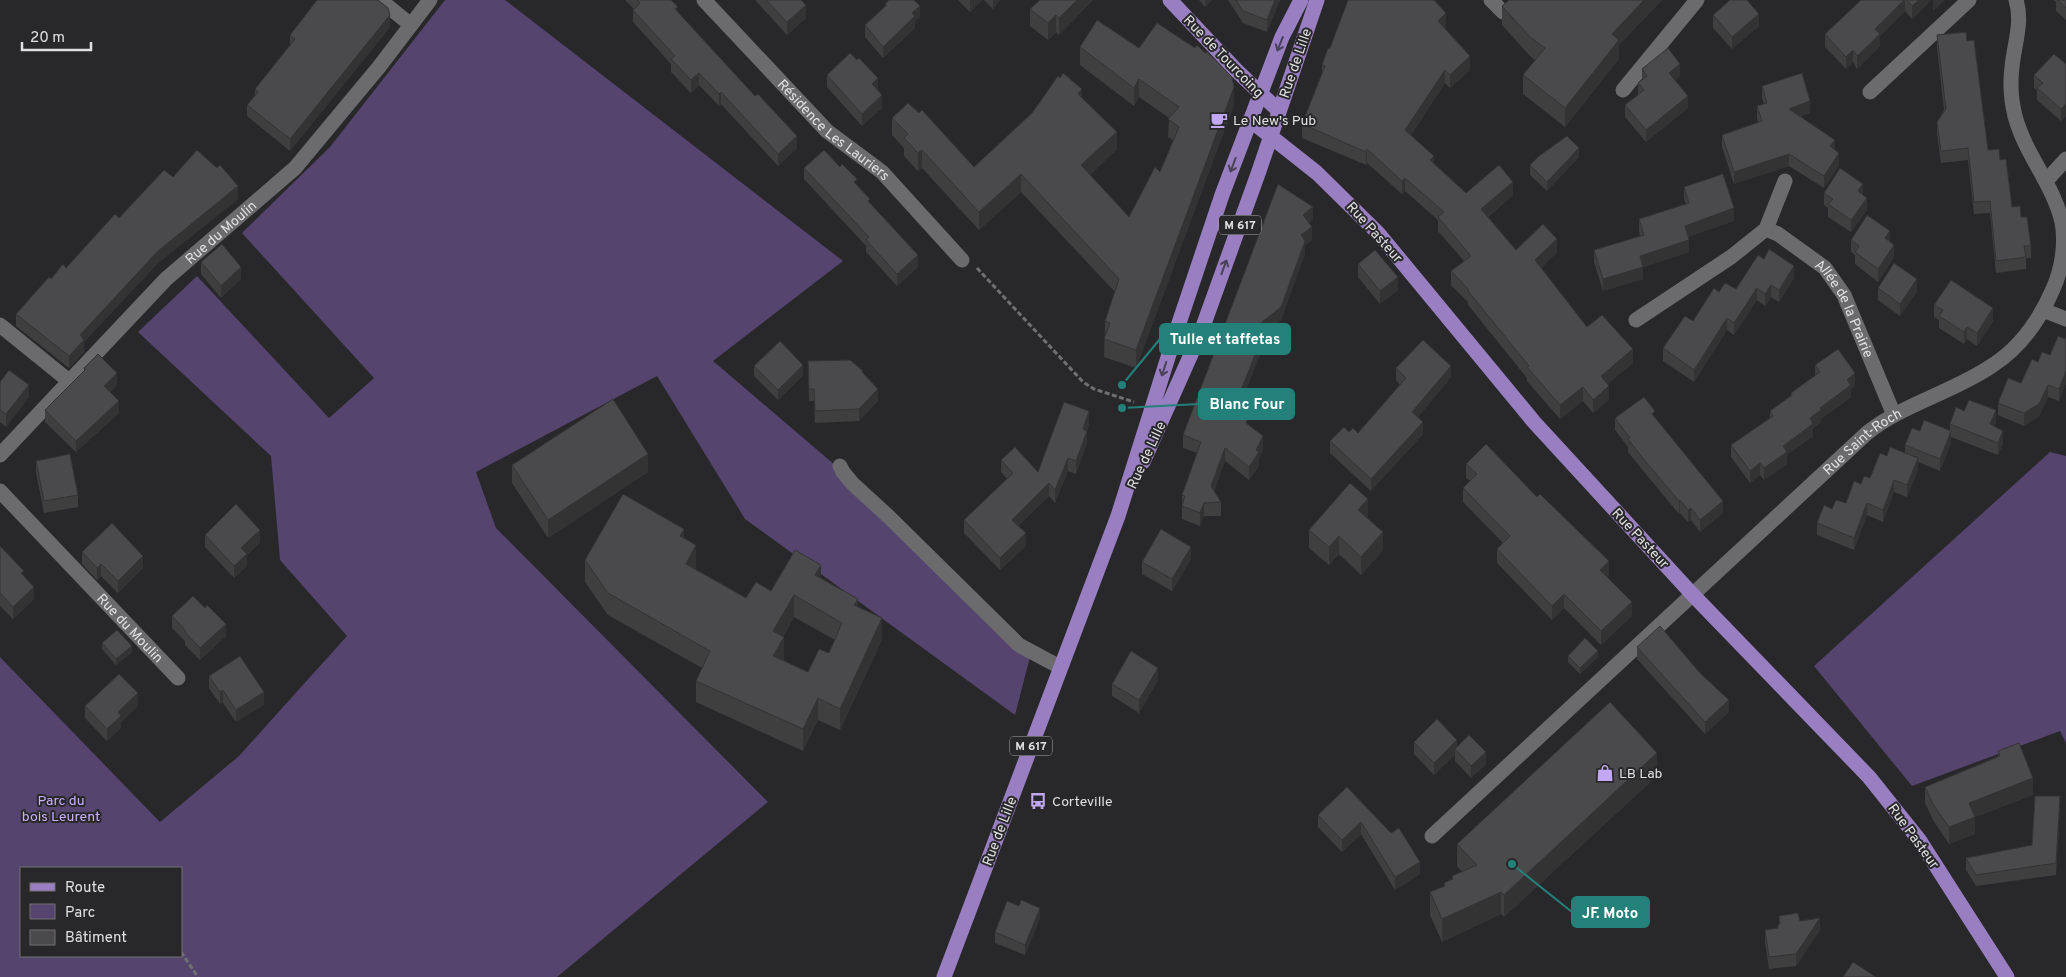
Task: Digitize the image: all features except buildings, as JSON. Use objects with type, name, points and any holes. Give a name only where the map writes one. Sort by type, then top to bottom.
[{"type":"main road","name":"Rue de Tourcoing","points":[[1170,0],[1260,94],[1279,111]]},
{"type":"main road","name":"Rue de Lille","points":[[1118,516],[1208,234],[1282,37],[1301,0]]},
{"type":"main road","name":"Rue de Lille","points":[[944,977],[1118,516],[1192,354],[1271,136],[1317,0]]},
{"type":"main road","name":"Rue Pasteur","points":[[1250,120],[1317,173],[1378,233],[1534,422],[1693,595],[1846,752],[1890,802],[1920,841],[2007,977]]},
{"type":"street","points":[[380,0],[411,25]]},
{"type":"street","name":"Rue du Moulin","points":[[0,455],[166,279],[295,168],[379,67],[430,0]]},
{"type":"street","name":"Résidence Les Lauriers","points":[[704,0],[827,130],[882,172],[962,260]]},
{"type":"street","points":[[1491,0],[1503,12]]},
{"type":"street","points":[[1623,90],[1697,0]]},
{"type":"street","points":[[1870,92],[1969,0]]},
{"type":"street","name":"Rue Saint-Roch","points":[[1432,836],[1867,433],[1894,415],[1994,365],[2025,336],[2043,310],[2057,279],[2064,243],[2059,209],[2023,139],[2013,110],[2010,82],[2019,14],[2016,0]]},
{"type":"street","points":[[2046,181],[2066,159]]},
{"type":"street","points":[[1636,320],[1731,257],[1766,229],[1785,181]]},
{"type":"street","name":"Allée de la Prairie","points":[[1766,229],[1778,234],[1825,268],[1844,295],[1894,415]]},
{"type":"street","points":[[2043,310],[2066,319]]},
{"type":"street","points":[[0,325],[69,380]]},
{"type":"street","points":[[840,466],[853,484],[1019,645],[1060,667]]},
{"type":"street","name":"Rue du Moulin","points":[[0,491],[178,678]]},
{"type":"path","points":[[962,260],[976,267],[1089,387],[1152,407]]},
{"type":"path","points":[[182,953],[198,977]]},
{"type":"green space","name":"Parc du bois Leurent","points":[[445,0],[505,0],[843,261],[713,361],[897,518],[1030,657],[1015,715],[745,519],[657,376],[476,472],[496,528],[768,802],[557,977],[0,977],[0,657],[160,822],[239,756],[347,636],[280,560],[271,456],[138,332],[197,276],[329,418],[374,378],[242,233],[330,147]]},
{"type":"green space","points":[[2050,452],[2066,456],[2066,743],[2060,731],[1912,786],[1814,666]]},
{"type":"place","name":"Le New's Pub","points":[[1219,120]]},
{"type":"place","name":"Tulle et taffetas","points":[[1122,385]]},
{"type":"place","name":"Blanc Four","points":[[1122,408]]},
{"type":"place","name":"LB Lab","points":[[1605,773]]},
{"type":"place","name":"Corteville","points":[[1038,801]]},
{"type":"place","name":"JF. Moto","points":[[1512,864]]}]
